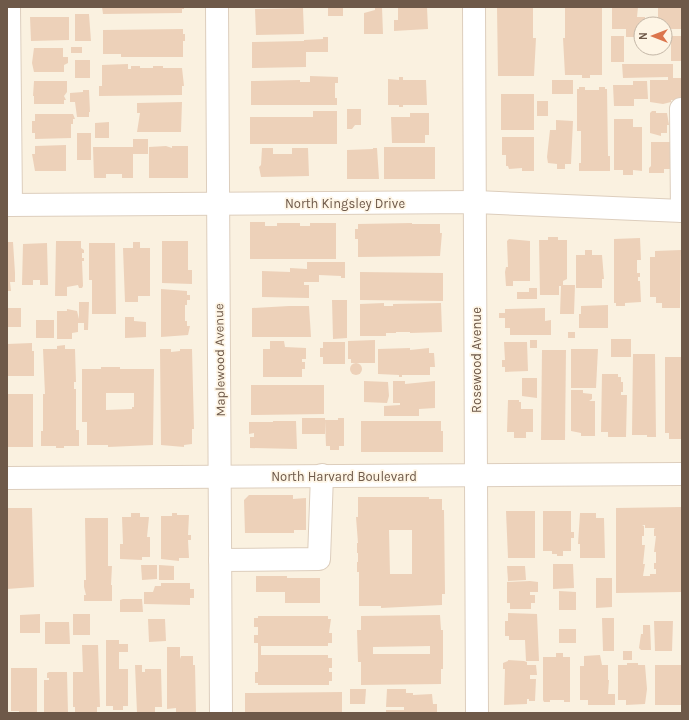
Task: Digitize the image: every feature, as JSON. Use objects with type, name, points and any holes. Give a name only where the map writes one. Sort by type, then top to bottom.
[{"type":"street","points":[[9,7],[9,204]]},
{"type":"street","name":"Maplewood Avenue","points":[[217,7],[221,713]]},
{"type":"street","name":"Rosewood Avenue","points":[[474,7],[477,713]]},
{"type":"street","points":[[681,108],[682,211]]},
{"type":"street","name":"North Kingsley Drive","points":[[9,204],[476,202],[682,211]]},
{"type":"street","name":"North Harvard Boulevard","points":[[7,478],[220,478],[322,475],[682,474]]},
{"type":"street","points":[[220,560],[319,559],[322,475]]},
{"type":"building","points":[[102,7],[184,7],[184,9],[182,9],[182,13],[103,14]]},
{"type":"building","points":[[328,7],[343,7],[343,16],[328,16]]},
{"type":"building","points":[[375,7],[382,7],[383,34],[364,34],[364,13],[375,10]]},
{"type":"building","points":[[398,7],[427,7],[428,29],[394,31],[394,20],[398,20]]},
{"type":"building","points":[[497,7],[533,7],[533,38],[536,38],[534,76],[498,76]]},
{"type":"building","points":[[565,7],[602,7],[602,75],[590,75],[590,78],[582,78],[582,75],[565,75],[563,38],[565,38]]},
{"type":"building","points":[[612,7],[638,7],[637,16],[633,16],[633,37],[626,37],[626,29],[612,29]]},
{"type":"building","points":[[658,7],[682,7],[682,29],[673,29],[673,16],[658,16]]},
{"type":"building","points":[[303,8],[304,34],[256,35],[255,9]]},
{"type":"building","points":[[75,14],[89,14],[91,41],[75,41]]},
{"type":"building","points":[[30,17],[69,17],[69,40],[31,41]]},
{"type":"building","points":[[183,29],[185,41],[183,41],[183,57],[121,57],[121,54],[103,54],[103,30]]},
{"type":"building","points":[[611,36],[624,36],[624,62],[611,62]]},
{"type":"building","points":[[673,36],[682,36],[682,61],[671,61],[671,56],[673,56]]},
{"type":"building","points":[[323,37],[328,37],[328,52],[306,52],[306,67],[252,68],[252,42],[304,41],[323,39]]},
{"type":"building","points":[[71,47],[82,47],[82,53],[71,53]]},
{"type":"building","points":[[34,48],[63,48],[63,57],[68,57],[68,63],[64,65],[64,72],[34,72],[32,63]]},
{"type":"building","points":[[75,60],[90,60],[90,78],[75,78]]},
{"type":"building","points":[[128,64],[128,69],[131,69],[131,66],[140,66],[140,68],[163,66],[163,68],[182,68],[184,86],[182,86],[182,95],[99,96],[99,86],[102,86],[102,65]]},
{"type":"building","points":[[622,64],[673,64],[673,78],[682,78],[682,100],[671,100],[671,102],[663,104],[650,102],[650,80],[668,80],[668,77],[623,78]]},
{"type":"building","points":[[310,76],[338,77],[338,83],[335,83],[335,98],[337,98],[337,105],[251,105],[251,81],[300,80],[300,82],[310,82]]},
{"type":"building","points":[[399,77],[403,77],[403,80],[426,80],[427,105],[403,105],[403,107],[399,107],[399,105],[388,105],[388,79],[399,80]]},
{"type":"building","points":[[552,80],[573,80],[573,94],[552,94]]},
{"type":"building","points":[[34,81],[67,81],[67,92],[64,96],[66,100],[64,100],[64,104],[34,104]]},
{"type":"building","points":[[633,81],[647,81],[648,99],[634,99],[634,106],[614,106],[613,85],[633,85]]},
{"type":"building","points":[[579,87],[585,87],[585,90],[599,90],[599,87],[605,87],[605,89],[607,89],[608,156],[610,156],[610,171],[579,171],[579,163],[581,163],[581,131],[577,131],[577,89],[579,89]]},
{"type":"building","points":[[83,90],[89,90],[89,117],[77,117],[75,102],[70,102],[70,93],[83,92]]},
{"type":"building","points":[[501,94],[534,94],[534,130],[501,130]]},
{"type":"building","points":[[537,101],[548,101],[548,116],[537,116]]},
{"type":"building","points":[[182,102],[181,132],[137,132],[140,113],[137,113],[137,103]]},
{"type":"building","points":[[347,109],[361,109],[361,125],[355,125],[352,129],[347,129]]},
{"type":"building","points":[[313,111],[337,111],[337,144],[250,144],[250,117],[313,117]]},
{"type":"building","points":[[652,111],[656,111],[656,113],[667,113],[669,125],[667,125],[667,133],[661,133],[661,136],[650,133],[650,113]]},
{"type":"building","points":[[410,113],[429,113],[429,135],[425,135],[425,143],[392,143],[391,117],[410,117]]},
{"type":"building","points":[[35,114],[73,114],[75,119],[73,119],[73,124],[71,124],[71,138],[35,139],[35,133],[32,133],[32,121],[35,121]]},
{"type":"building","points":[[614,119],[633,119],[633,127],[642,127],[642,171],[633,170],[633,175],[623,175],[623,170],[614,170]]},
{"type":"building","points":[[556,120],[573,121],[571,164],[565,164],[565,169],[557,169],[557,164],[548,163],[547,157],[550,130],[556,130]]},
{"type":"building","points":[[109,122],[109,138],[95,138],[95,123]]},
{"type":"building","points":[[77,133],[91,133],[91,160],[77,160]]},
{"type":"building","points":[[502,137],[534,137],[534,171],[522,171],[522,168],[509,169],[508,166],[506,166],[506,155],[502,155]]},
{"type":"building","points":[[133,139],[148,139],[148,154],[133,154]]},
{"type":"building","points":[[651,142],[679,142],[677,169],[664,169],[664,173],[649,173],[649,168],[651,166]]},
{"type":"building","points":[[66,145],[66,171],[35,171],[32,154],[35,154],[35,146]]},
{"type":"building","points":[[166,146],[172,148],[172,146],[188,146],[188,178],[149,178],[149,147]]},
{"type":"building","points":[[93,147],[133,147],[133,178],[122,178],[122,174],[106,174],[106,178],[94,178]]},
{"type":"building","points":[[384,147],[435,147],[435,179],[384,179]]},
{"type":"building","points":[[262,148],[273,148],[273,154],[292,154],[292,148],[308,148],[309,176],[261,177],[259,167],[261,165]]},
{"type":"building","points":[[377,148],[379,179],[347,179],[347,150]]},
{"type":"building","points":[[250,222],[265,222],[265,226],[277,226],[277,223],[300,223],[300,226],[310,226],[310,223],[336,223],[336,259],[250,259]]},
{"type":"building","points":[[358,224],[440,224],[440,233],[442,233],[440,256],[358,257],[358,239],[355,239],[355,229],[358,229]]},
{"type":"building","points":[[548,237],[558,237],[558,240],[567,240],[567,279],[563,281],[563,285],[575,285],[574,314],[560,314],[561,286],[559,286],[559,295],[540,295],[539,240],[548,240]]},
{"type":"building","points":[[640,238],[641,260],[637,260],[637,273],[640,273],[638,281],[640,281],[641,302],[625,303],[625,306],[616,306],[616,303],[614,303],[614,239]]},
{"type":"building","points":[[509,239],[530,241],[530,281],[513,281],[513,286],[506,286],[505,272],[506,267],[508,267],[507,241]]},
{"type":"building","points":[[56,241],[81,241],[81,248],[84,250],[84,253],[82,253],[82,258],[84,258],[84,261],[82,261],[83,286],[82,288],[79,288],[78,285],[67,287],[67,296],[55,296]]},
{"type":"building","points":[[162,241],[188,241],[188,270],[192,270],[192,284],[162,283]]},
{"type":"building","points":[[7,242],[13,242],[15,282],[10,282],[11,291],[7,291]]},
{"type":"building","points":[[133,242],[140,242],[140,248],[150,248],[150,296],[138,296],[138,302],[125,302],[123,248],[133,248]]},
{"type":"building","points":[[47,243],[48,285],[40,285],[40,280],[33,280],[33,285],[22,285],[23,244]]},
{"type":"building","points":[[89,243],[115,243],[116,314],[92,314],[92,280],[89,280]]},
{"type":"building","points":[[585,250],[592,250],[592,255],[602,255],[604,279],[602,279],[602,288],[576,288],[576,255],[585,255]]},
{"type":"building","points":[[681,250],[680,308],[662,308],[662,303],[656,303],[656,297],[650,297],[650,257],[655,257],[655,251]]},
{"type":"building","points":[[307,262],[345,262],[345,278],[341,278],[341,276],[319,275],[319,282],[304,282],[304,285],[309,285],[309,298],[262,297],[262,271],[290,272],[290,268],[307,269]]},
{"type":"building","points":[[360,272],[443,273],[443,301],[360,300]]},
{"type":"building","points":[[529,288],[537,288],[537,299],[517,299],[517,292],[529,292]]},
{"type":"building","points":[[161,289],[187,291],[187,295],[190,295],[190,300],[187,300],[187,305],[185,305],[185,321],[187,321],[187,326],[190,326],[188,335],[161,337]]},
{"type":"building","points":[[332,300],[347,300],[347,338],[333,339]]},
{"type":"building","points":[[79,302],[89,302],[88,330],[84,330],[84,323],[78,323],[78,332],[72,333],[72,339],[57,339],[57,311],[67,311],[67,309],[77,311],[79,319]]},
{"type":"building","points":[[384,303],[384,306],[393,306],[393,304],[441,303],[442,332],[396,332],[386,333],[386,336],[360,336],[360,304]]},
{"type":"building","points":[[608,305],[608,328],[579,328],[579,314],[581,314],[581,306]]},
{"type":"building","points":[[309,306],[311,337],[252,337],[252,308]]},
{"type":"building","points":[[8,308],[21,308],[21,327],[8,327]]},
{"type":"building","points":[[545,308],[545,321],[551,320],[551,335],[510,335],[510,328],[505,328],[505,318],[499,318],[499,313],[505,313],[505,309]]},
{"type":"building","points":[[125,317],[134,317],[134,321],[146,322],[146,337],[125,338]]},
{"type":"building","points":[[36,320],[54,320],[54,338],[36,338]]},
{"type":"building","points":[[568,332],[575,332],[575,338],[568,338]]},
{"type":"building","points":[[611,339],[631,339],[631,357],[611,357]]},
{"type":"building","points":[[375,340],[375,363],[351,363],[351,359],[348,359],[348,341]]},
{"type":"building","points":[[530,340],[537,340],[537,348],[530,348]]},
{"type":"building","points":[[270,341],[284,341],[285,347],[306,348],[306,359],[302,359],[302,362],[305,362],[305,369],[302,369],[302,377],[263,377],[263,349],[270,349]]},
{"type":"building","points":[[323,342],[345,342],[345,364],[323,364],[323,357],[320,357],[320,348],[323,348]]},
{"type":"building","points":[[504,342],[527,342],[528,371],[505,372],[505,367],[502,367],[502,360],[505,360]]},
{"type":"building","points":[[32,343],[32,351],[34,351],[34,376],[7,376],[7,344]]},
{"type":"building","points":[[65,345],[65,349],[75,349],[76,382],[74,382],[74,389],[76,389],[76,430],[79,430],[79,446],[64,446],[64,448],[56,448],[56,446],[41,446],[41,431],[43,431],[43,394],[45,394],[43,349],[57,349],[57,346]]},
{"type":"building","points":[[410,348],[410,350],[429,348],[429,353],[434,353],[435,367],[430,367],[430,375],[402,375],[402,377],[399,377],[399,375],[378,374],[378,349]]},
{"type":"building","points":[[160,349],[171,349],[171,352],[180,351],[180,349],[192,349],[194,429],[192,429],[192,444],[184,445],[184,447],[161,445]]},
{"type":"building","points":[[571,349],[598,349],[596,388],[571,388]]},
{"type":"building","points":[[542,350],[566,350],[565,440],[541,440]]},
{"type":"building","points":[[633,354],[655,354],[656,437],[647,437],[647,435],[632,435]]},
{"type":"building","points":[[665,357],[682,357],[682,439],[669,439],[669,433],[665,433]]},
{"type":"building","points":[[356,363],[360,365],[362,369],[360,373],[356,375],[352,373],[350,369],[352,365]]},
{"type":"building","points":[[101,367],[120,367],[120,369],[154,369],[153,445],[108,447],[108,445],[87,445],[87,422],[82,422],[82,369],[101,369]],"holes":[[[106,393],[134,393],[134,407],[132,407],[132,409],[106,410]]]},
{"type":"building","points":[[602,374],[618,374],[618,377],[621,377],[621,382],[623,382],[623,392],[621,392],[621,395],[627,395],[626,437],[608,437],[608,432],[601,432]]},
{"type":"building","points":[[522,378],[537,378],[537,398],[522,396]]},
{"type":"building","points":[[364,381],[388,382],[389,396],[387,403],[364,402]]},
{"type":"building","points":[[393,381],[405,381],[405,384],[435,381],[435,408],[419,409],[419,416],[384,416],[384,406],[400,405],[400,403],[393,403]]},
{"type":"building","points":[[251,385],[324,385],[324,414],[251,415]]},
{"type":"building","points":[[571,390],[583,390],[583,393],[592,394],[592,399],[589,401],[595,401],[595,436],[581,436],[581,433],[571,431]]},
{"type":"building","points":[[7,394],[33,394],[33,447],[7,447]]},
{"type":"building","points":[[508,400],[519,400],[519,402],[521,402],[521,409],[533,409],[533,432],[526,432],[526,438],[514,438],[514,432],[507,432]]},
{"type":"building","points":[[302,418],[325,418],[325,434],[302,434]]},
{"type":"building","points":[[338,418],[344,418],[344,446],[339,446],[339,450],[330,450],[330,446],[326,446],[325,420],[338,420]]},
{"type":"building","points":[[296,421],[297,449],[250,448],[250,437],[254,437],[254,433],[249,434],[249,422]]},
{"type":"building","points":[[361,421],[441,421],[441,431],[443,431],[443,452],[361,452]]},
{"type":"building","points":[[249,495],[293,495],[293,499],[306,498],[306,530],[294,530],[294,533],[245,533],[244,500]]},
{"type":"building","points":[[358,497],[429,497],[429,499],[442,499],[442,510],[444,510],[445,594],[442,594],[442,605],[381,608],[381,606],[359,606],[356,517],[358,517]],"holes":[[[389,530],[412,530],[412,574],[390,574]]]},
{"type":"building","points":[[682,507],[682,592],[616,593],[616,508]],"holes":[[[642,525],[645,525],[645,528],[655,528],[654,536],[656,536],[654,552],[656,552],[656,563],[654,563],[656,574],[650,574],[650,576],[643,576],[645,564],[643,564],[645,545],[642,545],[642,536],[644,536],[644,526]]]},
{"type":"building","points":[[7,508],[32,508],[34,587],[7,589]]},
{"type":"building","points":[[506,511],[535,511],[535,558],[508,558]]},
{"type":"building","points":[[543,511],[571,511],[571,532],[574,532],[574,538],[571,538],[571,551],[563,551],[563,556],[552,554],[552,551],[543,551]]},
{"type":"building","points":[[131,513],[140,513],[140,517],[149,517],[147,537],[150,537],[150,557],[142,557],[142,560],[120,559],[120,544],[123,544],[122,517],[131,517]]},
{"type":"building","points":[[172,513],[177,513],[177,515],[189,515],[188,535],[191,535],[191,540],[188,540],[189,558],[179,558],[179,561],[161,559],[161,516],[172,516]]},
{"type":"building","points":[[580,513],[596,513],[596,518],[604,518],[605,558],[580,558],[580,544],[578,544]]},
{"type":"building","points":[[85,518],[108,518],[108,566],[112,566],[112,601],[84,601],[84,595],[86,595],[84,587],[84,580],[86,580]]},
{"type":"building","points":[[553,564],[573,564],[574,588],[553,589]]},
{"type":"building","points":[[141,565],[157,565],[157,579],[142,580]]},
{"type":"building","points":[[159,565],[174,566],[174,580],[159,580]]},
{"type":"building","points":[[507,566],[525,566],[526,580],[508,581]]},
{"type":"building","points":[[256,576],[320,578],[320,603],[285,603],[285,592],[256,592]]},
{"type":"building","points":[[596,578],[612,578],[612,607],[596,608]]},
{"type":"building","points":[[507,582],[538,582],[538,592],[530,592],[530,595],[535,595],[535,603],[531,603],[531,609],[510,609],[510,603],[507,603]]},
{"type":"building","points":[[161,583],[190,583],[190,589],[194,589],[194,598],[190,598],[190,605],[144,604],[144,592],[153,592],[155,586],[161,586]]},
{"type":"building","points":[[559,591],[576,592],[576,610],[559,610]]},
{"type":"building","points":[[142,599],[143,612],[120,612],[120,600]]},
{"type":"building","points":[[508,613],[537,614],[539,661],[526,661],[525,640],[509,640],[509,636],[505,636],[505,621],[508,621]]},
{"type":"building","points":[[40,614],[40,633],[20,633],[20,615]]},
{"type":"building","points":[[73,614],[90,614],[90,635],[73,635]]},
{"type":"building","points":[[440,615],[441,630],[443,630],[443,669],[441,669],[441,684],[361,685],[361,662],[358,662],[357,630],[361,630],[361,616]],"holes":[[[430,646],[430,654],[373,654],[373,647]]]},
{"type":"building","points":[[258,616],[328,616],[328,619],[331,619],[329,633],[332,633],[332,643],[328,643],[328,646],[261,646],[261,655],[328,655],[328,658],[332,658],[332,668],[329,668],[329,672],[332,672],[332,681],[329,681],[329,685],[258,685],[258,683],[255,683],[255,672],[258,672],[258,643],[254,643],[254,635],[258,635],[258,627],[254,627],[254,618],[258,618]]},
{"type":"building","points":[[602,618],[614,618],[614,651],[603,651]]},
{"type":"building","points":[[148,619],[165,619],[166,641],[149,642]]},
{"type":"building","points":[[654,621],[673,621],[672,651],[655,651]]},
{"type":"building","points":[[45,622],[69,622],[70,644],[45,644]]},
{"type":"building","points":[[643,625],[650,625],[651,650],[641,650],[639,648],[641,634],[643,634]]},
{"type":"building","points":[[559,629],[576,629],[576,643],[559,643]]},
{"type":"building","points":[[106,640],[119,640],[119,644],[128,644],[128,652],[119,652],[119,669],[128,669],[128,706],[123,706],[123,710],[113,710],[113,706],[106,706]]},
{"type":"building","points":[[82,645],[98,645],[100,707],[97,707],[97,713],[75,713],[75,707],[73,707],[73,672],[83,672]]},
{"type":"building","points":[[167,647],[180,647],[180,659],[181,656],[193,656],[193,665],[195,665],[196,713],[176,713],[176,708],[167,709]]},
{"type":"building","points":[[623,651],[632,651],[632,660],[623,660]]},
{"type":"building","points":[[556,653],[563,653],[563,657],[570,657],[570,702],[564,702],[564,700],[550,700],[550,702],[544,702],[543,700],[543,657],[556,657]]},
{"type":"building","points":[[600,655],[602,665],[608,665],[608,694],[615,694],[615,705],[588,705],[588,700],[580,700],[580,666],[584,666],[584,656]]},
{"type":"building","points":[[508,660],[524,661],[527,662],[527,665],[536,665],[537,675],[530,675],[530,679],[536,679],[535,701],[529,701],[529,699],[527,699],[527,704],[504,705],[505,669],[503,669],[503,663]]},
{"type":"building","points":[[627,663],[638,663],[638,665],[645,665],[647,689],[645,704],[626,705],[626,700],[618,700],[618,665],[627,665]]},
{"type":"building","points":[[135,665],[142,665],[142,672],[145,672],[145,669],[161,669],[162,707],[155,707],[155,713],[137,713]]},
{"type":"building","points":[[655,665],[681,665],[682,705],[655,705]]},
{"type":"building","points":[[11,668],[37,668],[37,713],[19,713],[19,711],[11,711]]},
{"type":"building","points":[[67,672],[68,713],[44,713],[44,680],[49,680],[49,678],[47,678],[47,673]]},
{"type":"building","points":[[350,689],[366,689],[365,704],[350,704]]},
{"type":"building","points":[[387,689],[406,689],[406,693],[413,693],[413,695],[432,694],[433,704],[437,704],[437,712],[386,713],[386,710],[404,710],[404,707],[386,707]]},
{"type":"building","points":[[342,692],[342,713],[245,713],[245,693]]}]
